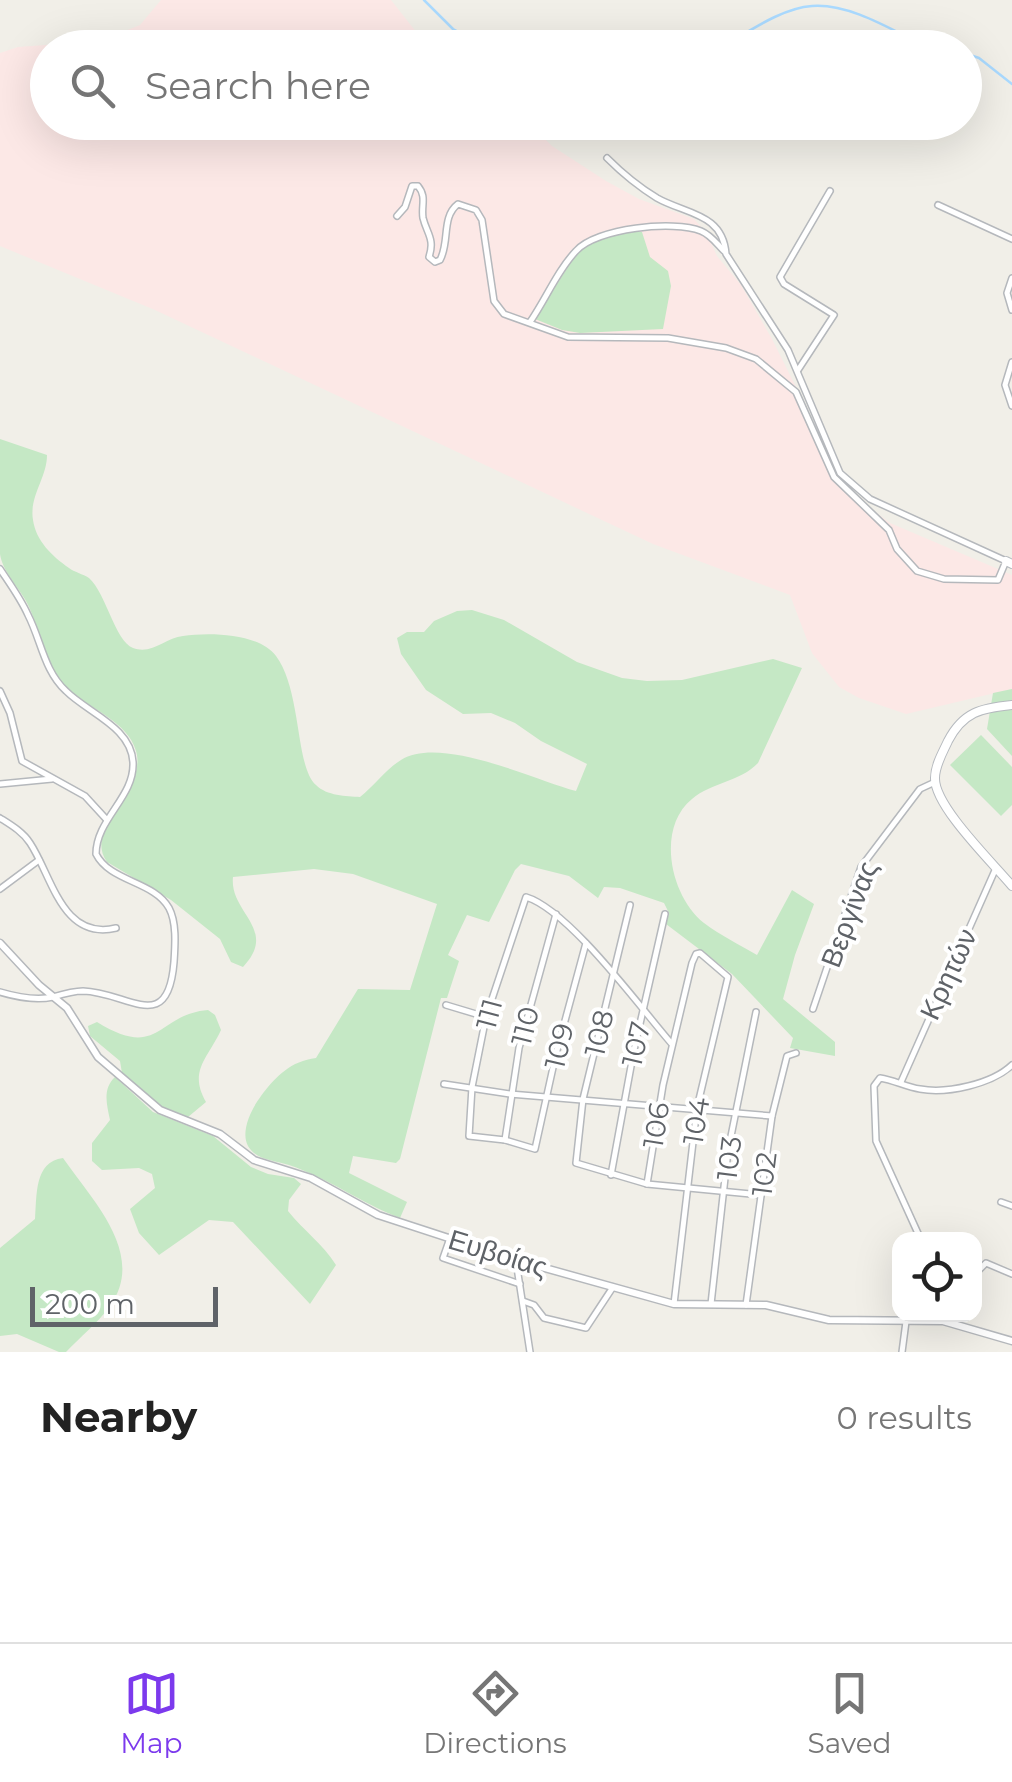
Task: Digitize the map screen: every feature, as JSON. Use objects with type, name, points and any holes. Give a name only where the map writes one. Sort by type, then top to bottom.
[{"type":"main road","points":[[1012,705],[990,707],[963,718],[943,752],[934,782],[942,801],[1012,886]]},
{"type":"street","points":[[607,158],[652,195],[701,216],[724,238],[726,254]]},
{"type":"street","points":[[397,216],[405,207],[412,186],[418,186],[424,198],[423,217],[433,238],[428,257],[435,262],[440,260],[447,244],[447,216],[451,209],[458,204],[476,210],[482,220],[494,301],[504,314],[568,338],[668,338],[726,348],[756,359],[796,392],[834,476],[882,522],[916,571],[944,579],[998,580],[1009,562],[852,486],[832,460],[798,370],[781,338],[726,254],[699,230],[633,229],[596,236],[575,252],[530,322]]},
{"type":"street","points":[[798,370],[834,315],[784,284],[780,277],[830,191]]},
{"type":"street","points":[[938,205],[1012,240]]},
{"type":"street","points":[[1012,278],[1007,293],[1012,310]]},
{"type":"street","points":[[1012,362],[1005,385],[1012,406]]},
{"type":"street","points":[[0,568],[29,616],[54,676],[64,690],[121,733],[132,750],[133,770],[96,845],[100,861],[169,907],[175,944],[172,982],[164,999],[148,1006],[82,991],[36,998],[0,992]]},
{"type":"street","points":[[0,691],[10,713],[22,762],[84,796],[107,820]]},
{"type":"street","points":[[0,784],[57,779]]},
{"type":"street","name":"Βεργίνας","points":[[813,1009],[861,867],[920,789],[934,782]]},
{"type":"street","points":[[0,818],[29,841],[71,918],[97,930],[116,928]]},
{"type":"street","points":[[0,889],[39,860]]},
{"type":"street","name":"Κρητών","points":[[901,1082],[996,868]]},
{"type":"street","name":"111","points":[[505,1140],[469,1136],[472,1088],[486,1017],[526,896],[556,914]]},
{"type":"street","name":"108","points":[[611,1174],[576,1163],[584,1099],[630,905]]},
{"type":"street","points":[[556,914],[586,943],[671,1044]]},
{"type":"street","name":"110","points":[[505,1140],[510,1094],[534,986],[556,914]]},
{"type":"street","name":"107","points":[[611,1174],[665,914]]},
{"type":"street","name":"Ευβοίας","points":[[0,943],[67,1008],[98,1057],[160,1110],[220,1134],[254,1160],[312,1178],[378,1214],[516,1260],[674,1304],[766,1304],[829,1320],[892,1318]]},
{"type":"street","name":"109","points":[[505,1140],[535,1149],[586,943]]},
{"type":"street","name":"106","points":[[647,1184],[671,1044],[692,963],[700,953]]},
{"type":"street","name":"104","points":[[674,1304],[697,1108],[728,977],[700,953]]},
{"type":"street","points":[[446,1005],[486,1017]]},
{"type":"street","name":"103","points":[[710,1307],[736,1112],[756,1012]]},
{"type":"street","name":"102","points":[[746,1304],[772,1116],[786,1056],[796,1053]]},
{"type":"street","points":[[917,1232],[876,1141],[874,1086],[880,1078],[920,1089],[973,1086],[999,1077],[1012,1065]]},
{"type":"street","points":[[444,1084],[547,1098],[772,1116]]},
{"type":"street","points":[[611,1174],[647,1184],[761,1196]]},
{"type":"street","points":[[1001,1202],[1012,1206]]},
{"type":"street","points":[[450,1238],[442,1258],[520,1284]]},
{"type":"street","points":[[516,1260],[530,1352]]},
{"type":"street","points":[[982,1266],[985,1263],[1012,1274]]},
{"type":"street","points":[[523,1301],[534,1305],[544,1318],[586,1328],[613,1287]]},
{"type":"street","points":[[902,1352],[906,1322]]},
{"type":"street","name":"Ευβοίας","points":[[959,1322],[1012,1341]]},
{"type":"shaded area","points":[[161,0],[391,0],[415,30],[128,30],[140,25]]},
{"type":"shaded area","points":[[30,46],[30,140],[546,140],[639,199],[694,219],[741,285],[772,339],[831,472],[854,496],[890,523],[1012,575],[1012,689],[906,714],[859,698],[839,687],[812,653],[790,595],[653,544],[155,310],[0,246],[0,53]]},
{"type":"green space","points":[[642,232],[650,257],[668,271],[671,286],[663,329],[580,333],[535,319],[576,254],[598,236]]},
{"type":"green space","points":[[0,439],[47,455],[32,511],[38,535],[57,558],[95,585],[127,644],[140,650],[176,637],[219,635],[258,643],[276,656],[290,688],[309,776],[320,789],[331,793],[360,797],[401,760],[439,753],[488,762],[576,791],[587,764],[491,713],[463,714],[426,690],[401,654],[397,638],[407,632],[424,632],[434,621],[457,611],[472,610],[504,620],[577,662],[622,678],[682,680],[773,659],[802,668],[758,763],[700,793],[681,812],[674,827],[672,862],[676,880],[692,911],[704,923],[757,955],[792,890],[814,904],[783,999],[835,1042],[835,1056],[790,1048],[793,1038],[732,974],[666,924],[669,913],[664,903],[620,888],[604,887],[598,898],[569,876],[521,864],[489,922],[467,915],[448,955],[459,961],[447,998],[441,998],[400,1159],[396,1163],[353,1156],[349,1173],[407,1202],[400,1218],[303,1170],[256,1154],[248,1146],[245,1134],[261,1096],[285,1071],[316,1058],[358,989],[410,990],[437,904],[353,874],[314,869],[233,877],[238,901],[255,931],[253,954],[243,967],[231,962],[220,939],[171,900],[107,862],[102,849],[103,835],[133,781],[136,751],[117,724],[61,681],[26,601],[4,566],[0,554]]},
{"type":"green space","points":[[1012,689],[1012,756],[987,729],[993,693]]},
{"type":"green space","points":[[981,735],[1012,767],[1012,805],[1001,816],[950,765]]},
{"type":"green space","points":[[208,1010],[215,1015],[221,1030],[199,1073],[206,1102],[188,1117],[163,1108],[122,1073],[120,1061],[90,1036],[88,1026],[97,1022],[118,1033],[146,1036],[191,1013]]},
{"type":"green space","points":[[115,1077],[153,1112],[213,1136],[251,1167],[294,1178],[301,1184],[289,1200],[288,1211],[336,1265],[310,1304],[233,1222],[209,1220],[159,1255],[139,1233],[130,1209],[155,1188],[152,1174],[139,1168],[102,1170],[92,1161],[92,1143],[110,1120],[107,1092]]},
{"type":"green space","points":[[63,1158],[111,1228],[122,1267],[120,1286],[110,1306],[66,1352],[59,1352],[17,1334],[0,1336],[0,1248],[35,1219],[42,1173]]},
{"type":"waterway","points":[[424,0],[455,30]]},
{"type":"waterway","points":[[751,30],[776,16],[812,6],[842,9],[893,30]]},
{"type":"waterway","points":[[982,60],[1012,84]]}]
